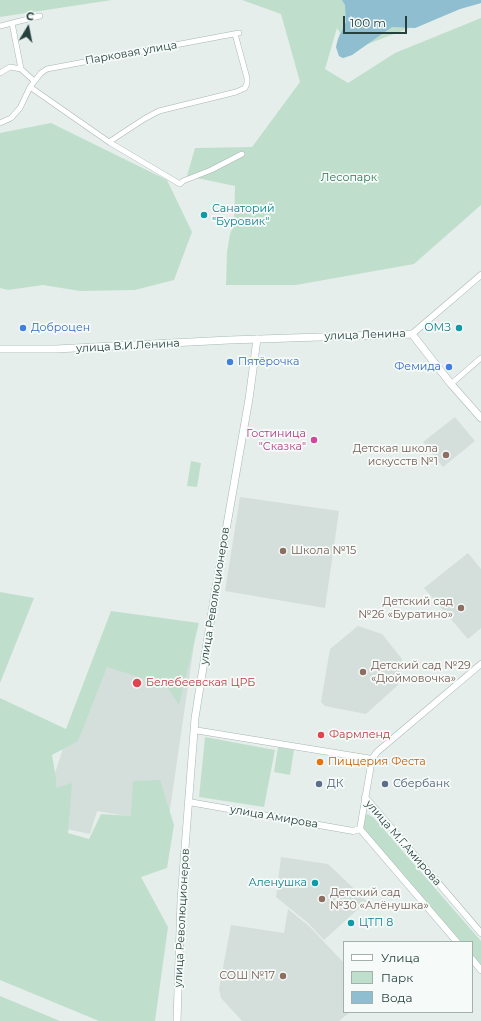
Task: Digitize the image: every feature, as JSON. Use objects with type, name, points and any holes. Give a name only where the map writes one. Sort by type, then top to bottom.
[{"type":"main road","name":"улица Ленина","points":[[257,339],[412,334],[451,384],[481,418]]},
{"type":"main road","name":"улица В.И.Ленина","points":[[0,349],[56,349],[257,339]]},
{"type":"main road","name":"улица Революционеров","points":[[177,1021],[181,900],[194,730],[257,339]]},
{"type":"street","points":[[0,26],[40,16]]},
{"type":"street","points":[[12,23],[21,69]]},
{"type":"street","name":"Парковая улица","points":[[0,123],[11,118],[20,108],[34,80],[47,69],[237,34],[247,78],[245,88],[236,92],[159,111],[109,142]]},
{"type":"street","points":[[0,73],[10,67],[21,69],[34,80]]},
{"type":"street","points":[[30,86],[109,142],[180,184],[242,154]]},
{"type":"street","points":[[412,334],[481,275]]},
{"type":"street","points":[[451,384],[481,358]]},
{"type":"street","points":[[366,797],[372,759],[377,752],[481,664]]},
{"type":"street","points":[[194,730],[372,759]]},
{"type":"street","name":"улица М.Г.Амирова","points":[[360,829],[366,797]]},
{"type":"street","name":"улица М.Г.Амирова","points":[[366,797],[481,933]]},
{"type":"street","name":"улица Амирова","points":[[189,802],[353,831],[360,829]]},
{"type":"street","points":[[360,829],[456,941]]},
{"type":"street","points":[[473,960],[481,970]]},
{"type":"shaded area","name":"Детская школа искусств №1","points":[[455,417],[475,441],[443,467],[423,442]]},
{"type":"shaded area","name":"Школа №15","points":[[240,497],[339,511],[325,608],[225,591]]},
{"type":"shaded area","name":"Детский сад №26 «Буратино»","points":[[468,553],[481,569],[481,628],[468,639],[424,588]]},
{"type":"shaded area","name":"Белебеевская ЦРБ","points":[[112,612],[197,624],[168,823],[97,811],[90,834],[39,823],[65,742]]},
{"type":"shaded area","name":"Детский сад №29 «Дюймовочка»","points":[[358,626],[382,634],[402,659],[398,685],[366,714],[325,706],[321,702],[330,649]]},
{"type":"shaded area","name":"Детский сад №30 «Алёнушка»","points":[[281,857],[328,864],[367,901],[324,940],[308,923],[276,897]]},
{"type":"shaded area","name":"СОШ №17","points":[[288,909],[309,926],[343,962],[343,1013],[349,1013],[339,1021],[242,1021],[221,998],[219,989],[231,925],[284,933]]},
{"type":"green space","points":[[0,0],[112,0],[0,17]]},
{"type":"green space","name":"Лесопарк","points":[[242,0],[481,0],[481,3],[460,9],[415,28],[410,28],[365,45],[352,55],[343,58],[339,56],[336,47],[340,33],[337,28],[325,69],[348,83],[395,53],[481,18],[481,205],[414,264],[296,285],[226,285],[227,252],[230,234],[234,225],[235,186],[187,176],[195,148],[252,147],[300,82],[281,14]]},
{"type":"green space","points":[[51,123],[167,180],[192,232],[174,280],[135,290],[80,291],[43,285],[8,290],[0,288],[0,133]]},
{"type":"green space","points":[[191,461],[201,463],[197,487],[187,486]]},
{"type":"green space","points":[[0,592],[34,598],[0,683]]},
{"type":"green space","points":[[111,611],[199,623],[179,705],[167,686],[107,667],[78,741],[52,755],[56,778],[56,788],[72,783],[68,833],[89,839],[101,814],[131,816],[133,781],[160,780],[174,825],[167,868],[141,877],[168,927],[155,1021],[99,1021],[0,980],[0,698],[66,729]]},
{"type":"green space","points":[[205,737],[275,750],[264,807],[199,797]]},
{"type":"green space","points":[[278,747],[294,750],[290,775],[274,772]]},
{"type":"green space","points":[[367,814],[373,817],[481,941],[481,965],[473,956],[473,941],[460,941],[362,827],[361,818]]},
{"type":"green space","points":[[0,996],[60,1021],[0,1021]]},
{"type":"water","points":[[342,0],[481,0],[481,3],[460,9],[415,28],[392,27],[352,55],[343,58],[339,56],[336,47],[346,22],[345,5]]},
{"type":"place","name":"Санаторий \"Буровик\"","points":[[204,215]]},
{"type":"place","name":"Доброцен","points":[[23,328]]},
{"type":"place","name":"ОМЗ","points":[[459,328]]},
{"type":"place","name":"Пятёрочка","points":[[230,362]]},
{"type":"place","name":"Фемида","points":[[449,367]]},
{"type":"place","name":"Гостиница \"Сказка\"","points":[[314,440]]},
{"type":"place","name":"Детская школа искусств №1","points":[[446,455]]},
{"type":"place","name":"Школа №15","points":[[283,551]]},
{"type":"place","name":"Детский сад №26 «Буратино»","points":[[461,608]]},
{"type":"place","name":"Детский сад №29 «Дюймовочка»","points":[[363,672]]},
{"type":"place","name":"Белебеевская ЦРБ","points":[[137,683]]},
{"type":"place","name":"Фармленд","points":[[321,735]]},
{"type":"place","name":"Пиццерия Феста","points":[[320,762]]},
{"type":"place","name":"ДК","points":[[319,784]]},
{"type":"place","name":"Сбербанк","points":[[385,784]]},
{"type":"place","name":"Аленушка","points":[[315,883]]},
{"type":"place","name":"Детский сад №30 «Алёнушка»","points":[[322,899]]},
{"type":"place","name":"ЦТП 8","points":[[351,923]]},
{"type":"place","name":"СОШ №17","points":[[283,976]]}]
